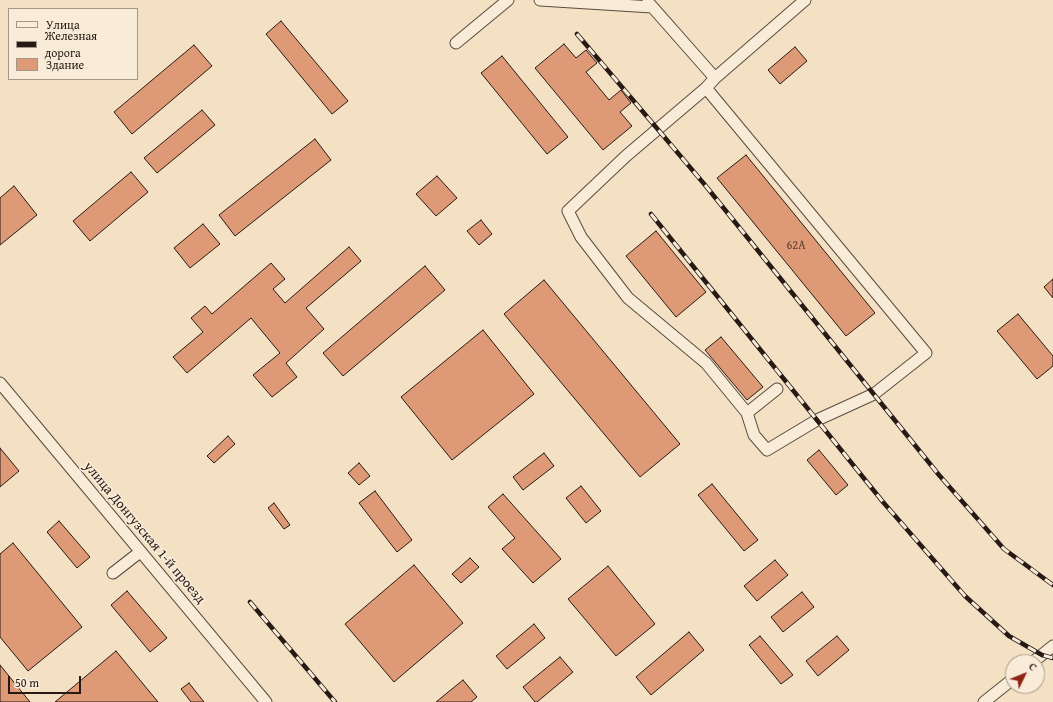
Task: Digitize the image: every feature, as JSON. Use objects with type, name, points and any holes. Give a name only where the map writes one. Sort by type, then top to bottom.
[{"type":"street","points":[[456,43],[508,0]]},
{"type":"street","points":[[540,0],[649,4],[715,78]]},
{"type":"street","points":[[706,88],[926,353],[874,394],[817,420],[766,450],[754,435],[747,414],[706,363],[628,298],[581,237],[568,211],[626,156],[706,88],[715,78],[805,0]]},
{"type":"street","name":"улица Донгузская 1-й проезд","points":[[0,383],[266,702]]},
{"type":"street","points":[[747,414],[777,389]]},
{"type":"street","points":[[114,573],[140,552]]},
{"type":"street","points":[[1043,654],[1053,646]]},
{"type":"street","points":[[984,702],[1005,685]]},
{"type":"building","points":[[281,21],[348,101],[332,114],[266,34]]},
{"type":"building","points":[[564,44],[576,58],[586,50],[597,63],[586,72],[609,100],[621,90],[631,103],[620,112],[632,126],[603,150],[535,68]]},
{"type":"building","points":[[194,45],[212,66],[132,134],[114,112]]},
{"type":"building","points":[[795,47],[807,61],[780,84],[768,70]]},
{"type":"building","points":[[502,56],[568,137],[547,154],[481,73]]},
{"type":"building","points":[[202,110],[215,125],[157,173],[144,158]]},
{"type":"building","points":[[315,139],[331,160],[235,236],[219,215]]},
{"type":"building","points":[[746,155],[875,313],[846,336],[717,178]]},
{"type":"building","points":[[131,172],[148,192],[90,241],[73,221]]},
{"type":"building","points":[[437,176],[457,198],[436,216],[416,194]]},
{"type":"building","points":[[14,186],[37,215],[0,245],[0,198]]},
{"type":"building","points":[[481,220],[492,234],[479,245],[467,231]]},
{"type":"building","points":[[203,224],[220,244],[190,268],[174,248]]},
{"type":"building","points":[[656,231],[706,292],[676,317],[626,256]]},
{"type":"building","points":[[349,247],[361,261],[306,308],[324,329],[286,363],[297,377],[272,397],[253,375],[280,353],[251,318],[187,373],[173,357],[203,332],[191,318],[205,306],[212,314],[271,263],[285,279],[273,289],[285,303]]},
{"type":"building","points":[[425,266],[445,290],[343,376],[323,353]]},
{"type":"building","points":[[1053,279],[1053,298],[1044,287]]},
{"type":"building","points":[[544,280],[680,444],[640,477],[504,314]]},
{"type":"building","points":[[1018,314],[1053,356],[1053,366],[1037,379],[997,331]]},
{"type":"building","points":[[483,330],[534,394],[452,460],[401,397]]},
{"type":"building","points":[[721,337],[763,387],[747,400],[705,350]]},
{"type":"building","points":[[228,436],[235,444],[214,463],[207,456]]},
{"type":"building","points":[[0,448],[19,471],[0,487]]},
{"type":"building","points":[[819,450],[848,485],[836,495],[807,460]]},
{"type":"building","points":[[544,453],[554,466],[523,490],[513,477]]},
{"type":"building","points":[[359,463],[370,476],[359,485],[348,473]]},
{"type":"building","points":[[712,484],[758,540],[744,551],[698,495]]},
{"type":"building","points":[[581,486],[601,511],[586,523],[566,498]]},
{"type":"building","points":[[375,491],[412,540],[397,552],[359,503]]},
{"type":"building","points":[[503,494],[561,559],[533,583],[502,549],[515,538],[488,507]]},
{"type":"building","points":[[274,503],[290,525],[284,529],[268,508]]},
{"type":"building","points":[[59,521],[90,557],[77,568],[47,532]]},
{"type":"building","points":[[13,543],[82,627],[28,671],[0,637],[0,554]]},
{"type":"building","points":[[470,558],[479,567],[461,583],[452,574]]},
{"type":"building","points":[[775,560],[788,575],[757,601],[744,586]]},
{"type":"building","points":[[414,565],[463,623],[394,682],[345,624]]},
{"type":"building","points":[[608,566],[655,624],[616,656],[568,599]]},
{"type":"building","points":[[127,591],[167,638],[150,652],[111,605]]},
{"type":"building","points":[[802,592],[814,607],[783,632],[771,617]]},
{"type":"building","points":[[534,624],[545,638],[507,669],[496,656]]},
{"type":"building","points":[[689,632],[704,650],[651,695],[636,677]]},
{"type":"building","points":[[760,636],[793,675],[781,684],[749,645]]},
{"type":"building","points":[[837,636],[849,650],[818,676],[806,661]]},
{"type":"building","points":[[116,651],[158,702],[55,702]]},
{"type":"building","points":[[560,657],[573,672],[537,702],[535,702],[523,687]]},
{"type":"building","points":[[0,665],[30,702],[0,702]]},
{"type":"building","points":[[463,680],[477,697],[471,702],[436,702]]},
{"type":"building","points":[[189,683],[204,702],[191,702],[181,689]]},
{"type":"railway","points":[[577,34],[705,185],[939,475],[1004,549],[1053,585]]},
{"type":"railway","points":[[651,214],[883,502],[965,596],[1009,636],[1042,655],[1053,658]]},
{"type":"railway","points":[[250,602],[335,702]]}]
